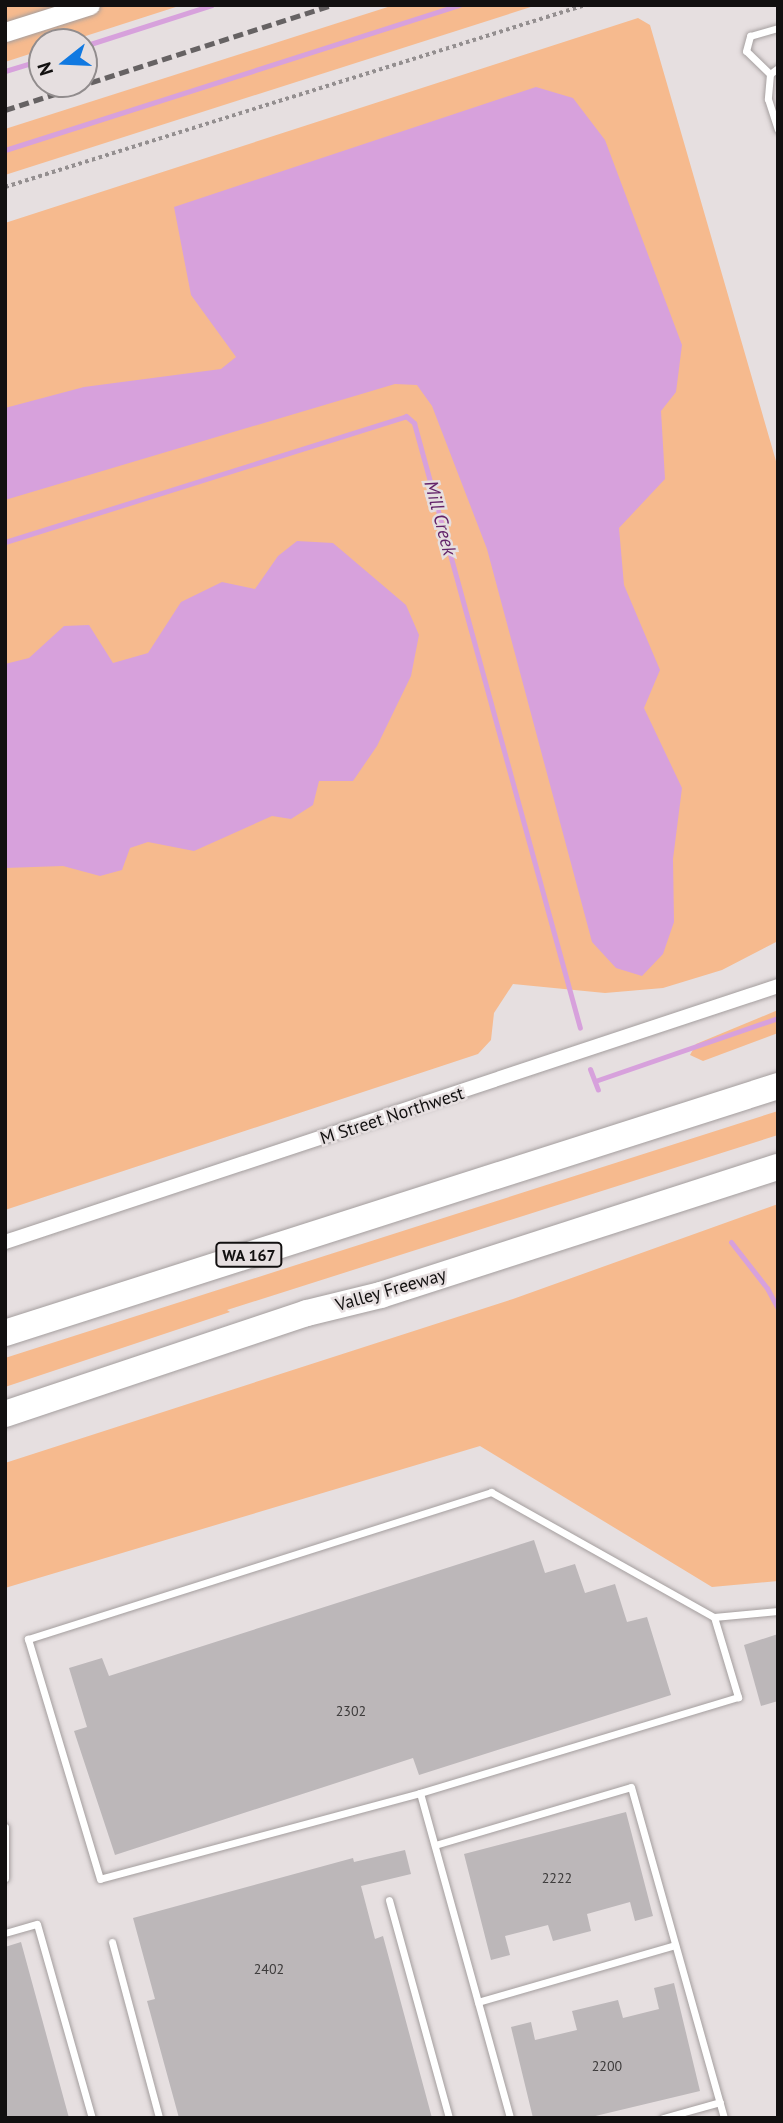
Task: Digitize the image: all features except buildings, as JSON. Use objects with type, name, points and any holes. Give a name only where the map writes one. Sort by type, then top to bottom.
[{"type":"highway","points":[[493,1177],[778,1074]]},
{"type":"highway","name":"WA 167","points":[[5,1333],[778,1086]]},
{"type":"highway","name":"Valley Freeway","points":[[5,1414],[307,1313],[381,1295],[778,1167]]},
{"type":"street","points":[[5,32],[90,5]]},
{"type":"street","name":"M Street Northwest","points":[[5,1242],[778,986]]},
{"type":"lane","points":[[770,74],[746,51],[750,36],[778,27]]},
{"type":"lane","points":[[778,68],[770,74],[768,99],[778,129]]},
{"type":"lane","points":[[714,1617],[738,1697],[420,1793],[100,1879],[28,1639],[491,1492],[714,1617],[778,1611]]},
{"type":"lane","points":[[435,1845],[631,1787],[724,2118]]},
{"type":"lane","points":[[420,1793],[510,2118]]},
{"type":"lane","points":[[5,1827],[5,1878]]},
{"type":"lane","points":[[390,1900],[449,2118]]},
{"type":"lane","points":[[5,1933],[37,1924],[92,2118]]},
{"type":"lane","points":[[112,1942],[159,2118]]},
{"type":"lane","points":[[478,2002],[675,1945]]},
{"type":"lane","points":[[663,2118],[720,2102]]},
{"type":"path","points":[[5,187],[585,5]]},
{"type":"shaded area","points":[[5,5],[182,5],[98,32],[98,28],[28,28],[28,55],[5,62]]},
{"type":"shaded area","points":[[394,5],[537,5],[5,175],[5,129]]},
{"type":"shaded area","points":[[638,18],[650,25],[778,468],[778,941],[722,970],[663,988],[605,993],[513,984],[494,1013],[491,1040],[478,1054],[5,1210],[5,223]]},
{"type":"shaded area","points":[[536,87],[573,98],[605,140],[682,345],[676,392],[661,411],[665,479],[619,528],[624,585],[660,670],[644,708],[682,788],[673,859],[674,922],[663,954],[642,976],[616,968],[592,942],[487,549],[432,406],[417,385],[395,384],[5,500],[5,408],[84,387],[221,369],[236,357],[191,295],[174,207]]},
{"type":"shaded area","points":[[297,541],[333,543],[406,605],[419,635],[411,676],[377,746],[353,781],[319,781],[313,805],[291,819],[272,816],[194,851],[148,842],[130,848],[122,870],[100,876],[63,866],[5,868],[5,664],[29,658],[64,626],[89,625],[113,663],[148,653],[181,602],[222,582],[255,589],[278,556]]},
{"type":"shaded area","points":[[778,1010],[778,1033],[703,1061],[690,1055],[696,1044]]},
{"type":"shaded area","points":[[778,1111],[778,1135],[227,1310],[230,1312],[5,1387],[5,1358]]},
{"type":"shaded area","points":[[778,1204],[778,1581],[712,1587],[480,1446],[5,1588],[5,1463],[513,1299]]},
{"type":"waterway","points":[[98,42],[212,5]]},
{"type":"waterway","points":[[5,150],[459,5]]},
{"type":"waterway","points":[[5,71],[28,64]]},
{"type":"waterway","name":"Mill Creek","points":[[5,542],[406,416],[414,423],[580,1028]]},
{"type":"waterway","points":[[595,1081],[778,1018]]},
{"type":"waterway","name":"Mill Creek","points":[[590,1069],[598,1090]]},
{"type":"waterway","name":"Mill Creek","points":[[731,1242],[767,1288],[778,1309]]},
{"type":"railway","points":[[5,110],[332,5]]}]
